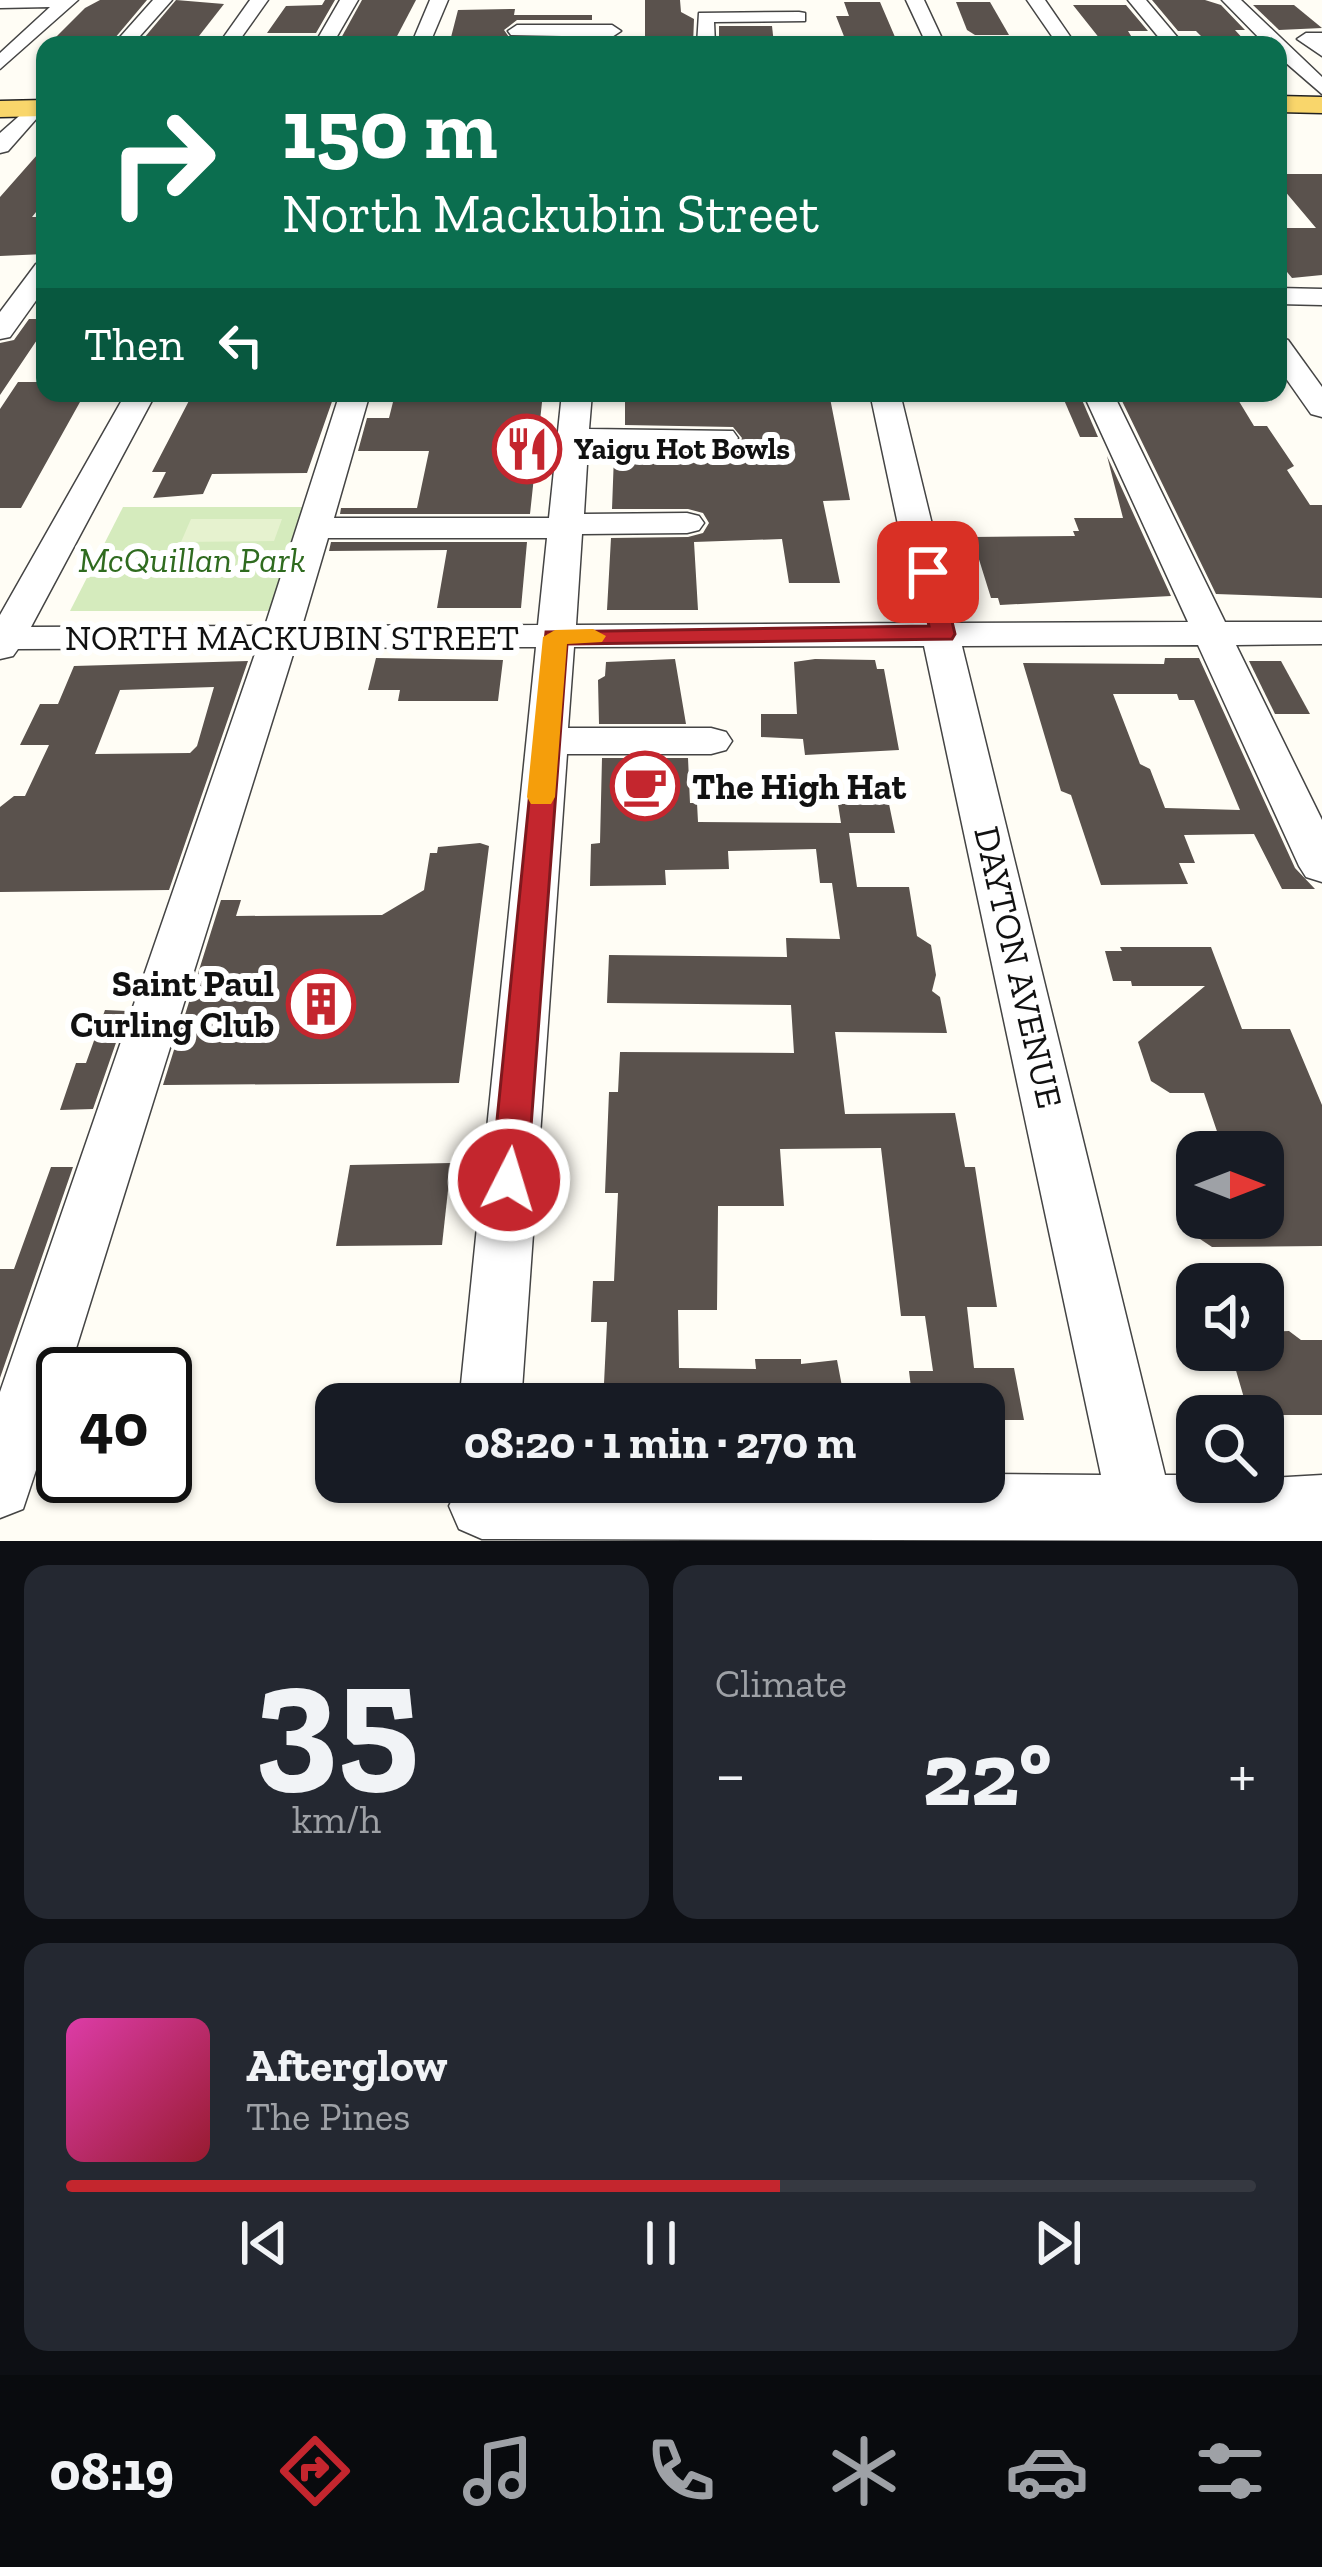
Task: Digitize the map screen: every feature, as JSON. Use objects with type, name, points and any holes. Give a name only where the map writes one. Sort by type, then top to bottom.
[{"type":"main road","points":[[1287,104],[1322,105]]},
{"type":"main road","points":[[0,109],[36,109]]},
{"type":"street","points":[[130,36],[164,0]]},
{"type":"street","points":[[233,36],[259,0]]},
{"type":"street","points":[[328,36],[350,0]]},
{"type":"street","points":[[424,36],[439,0]]},
{"type":"street","points":[[916,0],[932,36]]},
{"type":"street","points":[[1036,0],[1061,36]]},
{"type":"street","points":[[1137,0],[1167,36]]},
{"type":"street","points":[[1231,0],[1268,36]]},
{"type":"street","points":[[0,3],[67,1]]},
{"type":"street","points":[[0,63],[67,1]]},
{"type":"street","points":[[612,36],[614,9]]},
{"type":"street","points":[[706,36],[705,17],[798,16]]},
{"type":"street","points":[[517,31],[585,36]]},
{"type":"street","points":[[1287,47],[1320,50]]},
{"type":"street","points":[[1296,64],[1320,50]]},
{"type":"street","points":[[1287,55],[1322,88]]},
{"type":"street","points":[[0,146],[36,113]]},
{"type":"street","points":[[1287,296],[1322,297]]},
{"type":"street","points":[[0,331],[22,301]]},
{"type":"street","points":[[1287,359],[1322,408]]},
{"type":"street","points":[[2,641],[136,402]]},
{"type":"street","points":[[0,1486],[353,402]]},
{"type":"street","name":"DAYTON AVENUE","points":[[887,402],[1144,1524]]},
{"type":"street","points":[[1102,402],[1322,866]]},
{"type":"street","points":[[492,1383],[575,416],[722,438]]},
{"type":"street","points":[[314,528],[687,523]]},
{"type":"street","name":"NORTH MACKUBIN STREET","points":[[2,641],[1322,633]]},
{"type":"street","points":[[546,741],[711,741]]},
{"type":"street","points":[[481,1510],[1144,1524],[1322,1508]]},
{"type":"green space","name":"McQuillan Park","points":[[123,507],[313,507],[280,611],[70,611]]},
{"type":"green space","points":[[191,519],[282,519],[274,541],[181,542]]},
{"type":"building","points":[[100,0],[147,0],[117,36],[57,36]]},
{"type":"building","points":[[176,0],[224,4],[199,36],[146,36]]},
{"type":"building","points":[[335,0],[316,33],[267,33],[286,6],[322,5]]},
{"type":"building","points":[[362,0],[416,0],[397,36],[342,36]]},
{"type":"building","points":[[645,0],[680,0],[681,12],[694,19],[693,36],[645,36]]},
{"type":"building","points":[[1152,0],[1205,0],[1221,5],[1245,30],[1235,30],[1240,36],[1178,31]]},
{"type":"building","points":[[844,2],[880,2],[895,36],[844,36],[836,16],[849,16]]},
{"type":"building","points":[[956,2],[990,2],[1009,35],[975,35],[967,30]]},
{"type":"building","points":[[1073,5],[1126,5],[1148,31],[1128,31],[1131,36],[1098,36]]},
{"type":"building","points":[[1253,5],[1294,5],[1322,28],[1279,30]]},
{"type":"building","points":[[515,9],[514,15],[592,15],[592,20],[517,20],[504,30],[508,36],[451,36],[458,10]]},
{"type":"building","points":[[719,26],[772,26],[773,36],[719,36]]},
{"type":"building","points":[[36,156],[36,212],[32,217],[36,217],[36,254],[0,256],[0,197]]},
{"type":"building","points":[[1287,174],[1322,174],[1322,275],[1292,278],[1287,272],[1287,228],[1316,228],[1287,194]]},
{"type":"building","points":[[29,319],[36,319],[36,341],[0,395],[0,343],[14,340]]},
{"type":"building","points":[[18,382],[36,382],[36,402],[80,402],[21,508],[0,508],[0,409]]},
{"type":"building","points":[[188,402],[332,402],[307,473],[212,474],[203,494],[153,498],[166,472],[152,472]]},
{"type":"building","points":[[393,402],[542,402],[530,514],[340,514],[341,508],[417,508],[429,451],[358,451],[367,418],[389,418]]},
{"type":"building","points":[[625,402],[831,402],[850,500],[823,501],[840,583],[789,583],[782,539],[694,542],[698,610],[607,610],[611,538],[688,537],[703,533],[709,523],[703,513],[688,509],[612,509],[614,455],[723,451],[737,448],[742,438],[733,427],[625,425]]},
{"type":"building","points":[[1065,402],[1083,402],[1098,437],[1080,437]]},
{"type":"building","points":[[1122,402],[1239,402],[1254,426],[1267,426],[1294,466],[1287,470],[1310,505],[1322,505],[1322,598],[1216,594]]},
{"type":"building","points":[[1107,456],[1171,596],[1000,605],[998,598],[991,598],[972,537],[1075,536],[1073,531],[1079,531],[1074,518],[1123,518]]},
{"type":"building","points":[[331,542],[527,542],[521,608],[437,608],[447,550],[329,551]]},
{"type":"building","points":[[376,658],[503,660],[498,701],[398,701],[400,690],[368,690]]},
{"type":"building","points":[[1165,658],[1199,658],[1295,868],[1315,889],[1282,889],[1254,834],[1184,835],[1195,863],[1179,863],[1188,884],[1101,885],[1071,795],[1061,791],[1023,663],[1164,664]],"holes":[[[1113,694],[1177,694],[1179,700],[1194,700],[1240,810],[1165,808],[1150,769],[1140,764]]]},
{"type":"building","points":[[675,659],[686,724],[599,724],[598,680],[605,676],[606,662]]},
{"type":"building","points":[[875,660],[877,669],[884,669],[899,750],[805,755],[803,739],[761,737],[761,714],[797,714],[794,662]]},
{"type":"building","points":[[248,661],[169,890],[0,892],[0,807],[14,796],[25,796],[49,745],[20,745],[40,704],[58,704],[74,666]],"holes":[[[214,687],[197,746],[190,753],[95,754],[120,690]]]},
{"type":"building","points":[[1249,661],[1281,661],[1310,714],[1275,714]]},
{"type":"building","points":[[602,758],[688,758],[690,803],[697,803],[698,822],[841,823],[838,804],[889,804],[895,833],[849,833],[857,887],[909,887],[917,936],[931,945],[936,975],[932,991],[940,997],[947,1033],[835,1032],[845,1114],[955,1113],[965,1167],[975,1167],[997,1307],[967,1307],[974,1368],[1014,1368],[1024,1420],[1005,1420],[1005,1383],[910,1383],[909,1371],[933,1371],[925,1316],[901,1316],[881,1148],[780,1149],[784,1206],[718,1206],[717,1310],[678,1310],[679,1368],[756,1369],[755,1359],[801,1359],[801,1364],[837,1360],[841,1383],[604,1383],[607,1322],[591,1322],[593,1281],[614,1281],[618,1193],[605,1193],[609,1092],[618,1092],[620,1052],[794,1053],[791,1005],[607,1003],[609,955],[787,957],[786,938],[840,939],[832,883],[820,883],[816,849],[728,851],[729,869],[665,870],[666,885],[590,886],[591,844],[600,843]]},
{"type":"building","name":"Saint Paul Curling Club","points":[[489,846],[459,1083],[163,1085],[221,900],[241,900],[236,916],[382,915],[424,890],[430,853],[437,853],[438,847]]},
{"type":"building","points":[[1120,947],[1211,947],[1242,1029],[1290,1029],[1322,1105],[1322,1246],[1212,1247],[1200,1239],[1284,1239],[1284,1131],[1217,1131],[1204,1093],[1170,1093],[1151,1081],[1138,1042],[1205,986],[1132,986],[1131,981],[1113,981],[1105,951],[1122,951]]},
{"type":"building","points":[[105,1010],[127,1011],[93,1109],[60,1110],[76,1063],[86,1063]]},
{"type":"building","points":[[451,1163],[442,1245],[336,1246],[350,1165]]},
{"type":"building","points":[[51,1167],[73,1167],[0,1378],[0,1269],[14,1269]]},
{"type":"building","points":[[1284,1331],[1301,1340],[1322,1340],[1322,1415],[1284,1415],[1284,1395],[1243,1395],[1236,1371],[1284,1371]]},
{"type":"slow traffic","points":[[541,797],[555,637],[593,636]]},
{"type":"place","name":"Yaigu Hot Bowls","points":[[527,449]]},
{"type":"place","name":"The High Hat","points":[[645,786]]},
{"type":"place","name":"Saint Paul Curling Club","points":[[321,1004]]},
{"type":"route","points":[[509,1180],[555,637],[943,634],[928,572]]}]
